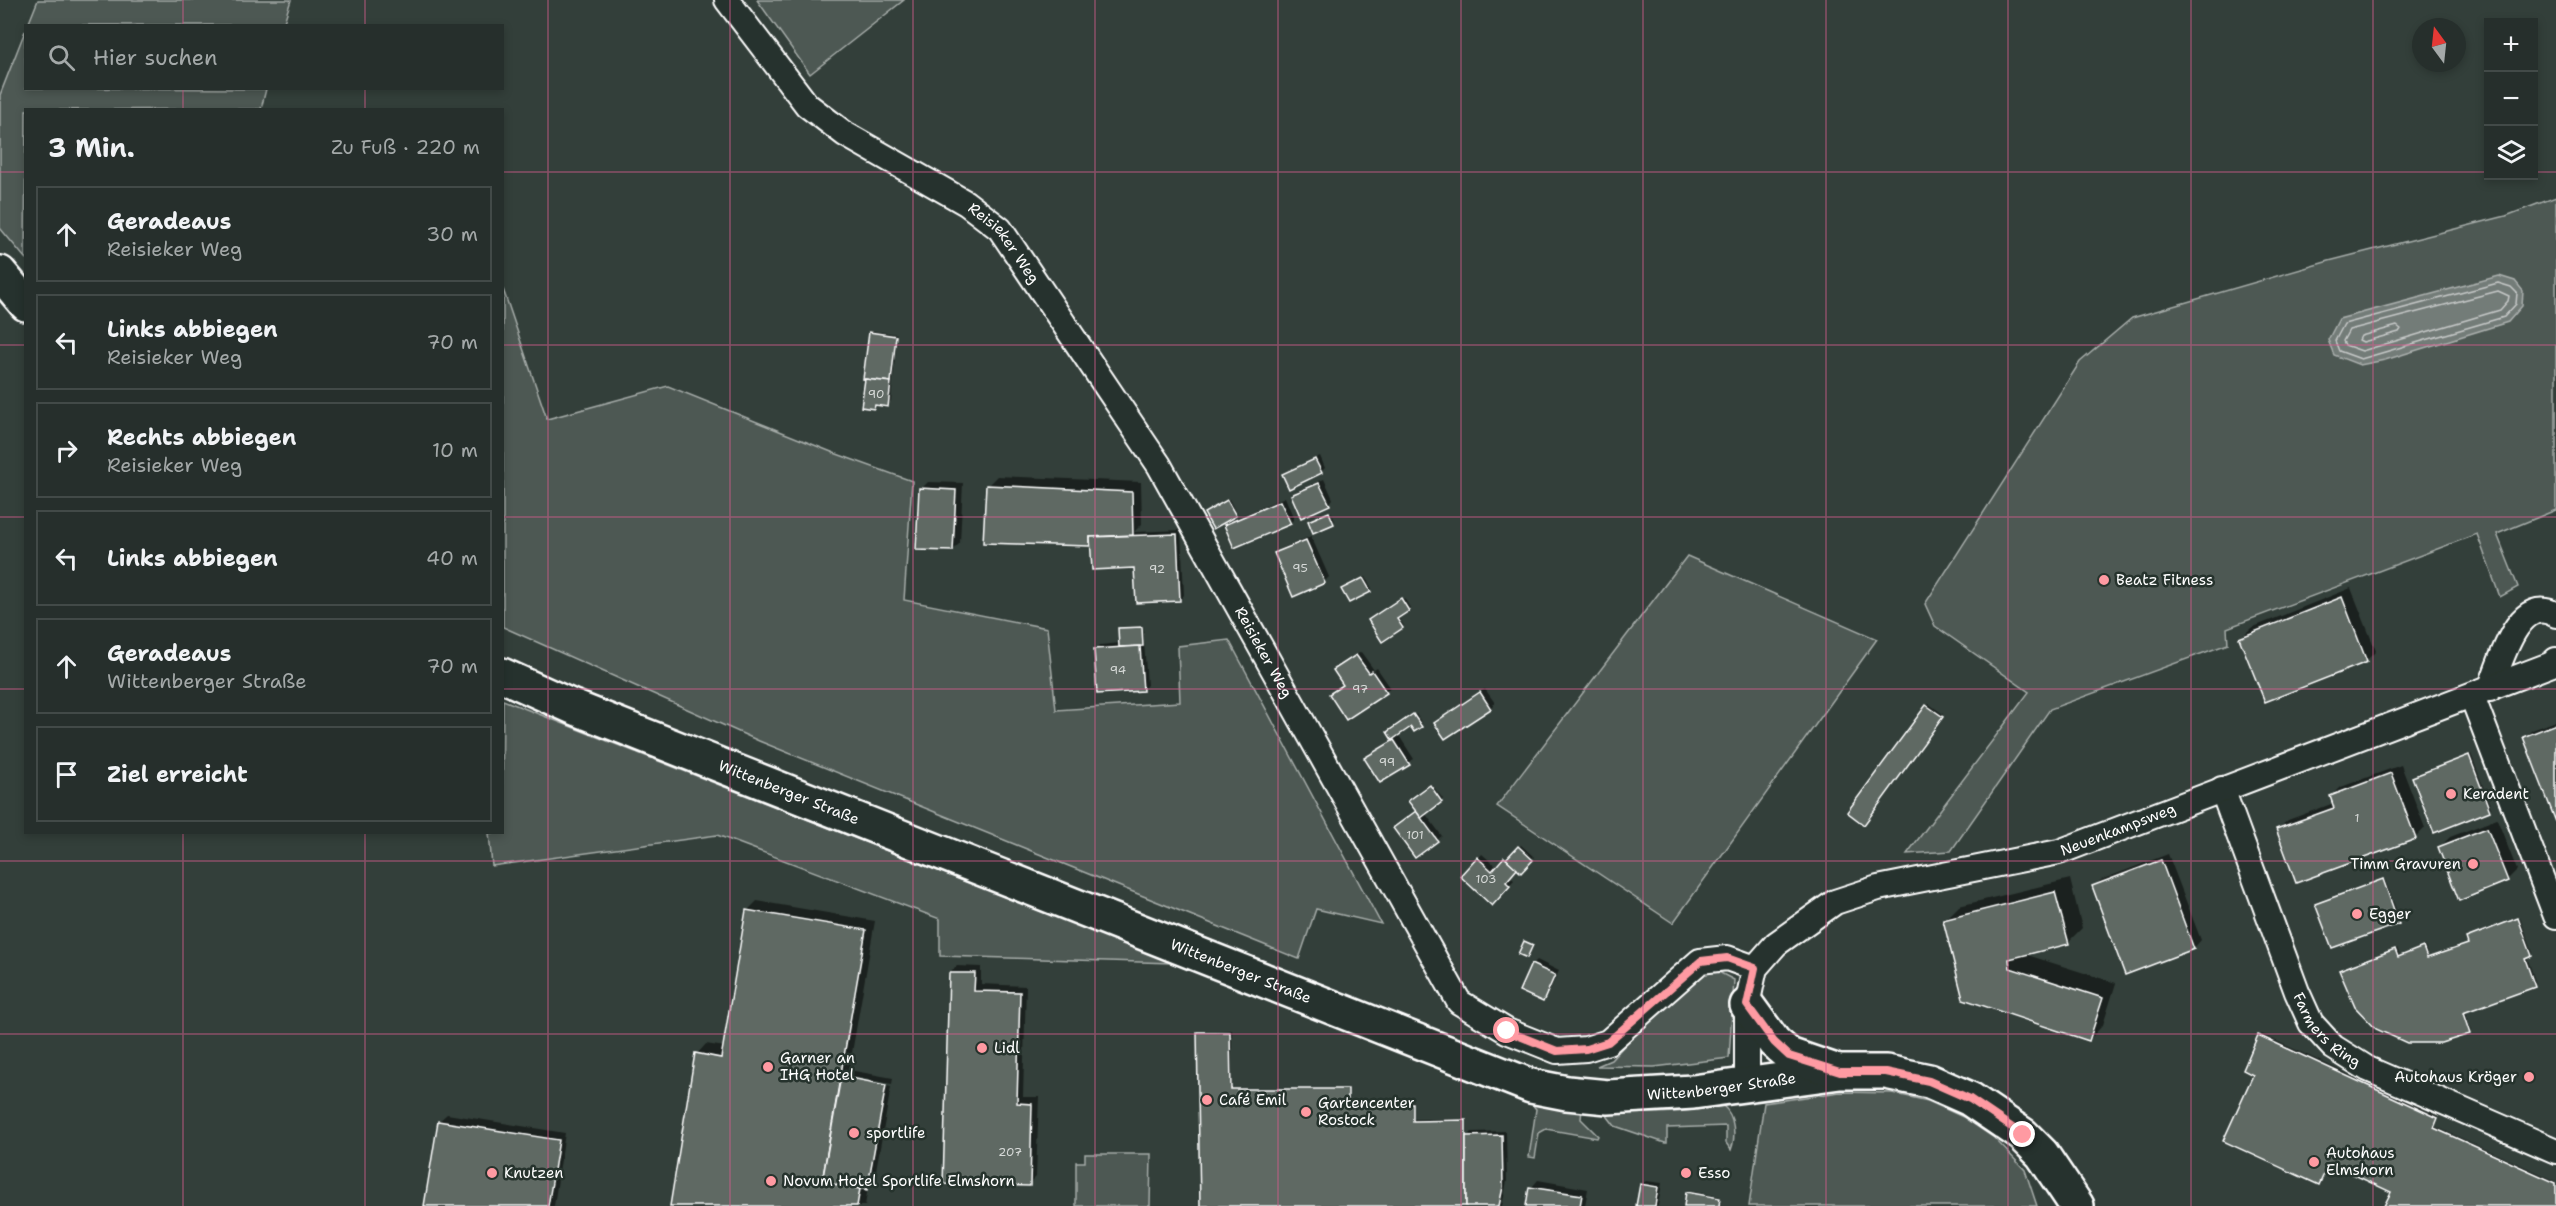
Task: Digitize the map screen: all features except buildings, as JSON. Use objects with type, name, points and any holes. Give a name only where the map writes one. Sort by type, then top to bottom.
[{"type":"main road","points":[[0,273],[24,302]]},
{"type":"main road","name":"Wittenberger Straße","points":[[504,676],[585,712],[1531,1086],[1567,1093],[1608,1097],[1655,1096],[1747,1086],[1840,1072],[1886,1072],[1929,1081],[1970,1099],[2001,1121],[2034,1160],[2061,1202]]},
{"type":"main road","points":[[1747,1005],[1774,1042],[1789,1056],[1840,1072]]},
{"type":"street","name":"Reisieker Weg","points":[[727,0],[807,105],[845,134],[966,203],[1000,229],[1159,465],[1459,1002],[1507,1031],[1557,1051],[1586,1049],[1608,1042],[1701,961],[1727,958],[1755,968]]},
{"type":"street","points":[[2556,615],[2548,611],[2529,613],[2516,624],[2481,693],[2556,916]]},
{"type":"street","name":"Neuenkampsweg","points":[[1755,968],[1776,944],[1835,902],[1878,888],[2059,852],[2481,693],[2552,664],[2556,660]]},
{"type":"street","name":"Farmers Ring","points":[[2222,789],[2297,992],[2312,1023],[2333,1047],[2368,1069],[2556,1152]]},
{"type":"street","points":[[1747,1086],[1747,1005],[1755,968]]},
{"type":"shaded area","points":[[38,0],[291,0],[283,24],[28,24]]},
{"type":"shaded area","points":[[757,0],[904,0],[810,74]]},
{"type":"shaded area","points":[[24,34],[24,90],[266,90],[261,108],[24,108],[24,257],[0,228],[0,95]]},
{"type":"shaded area","points":[[2556,197],[2556,510],[2497,534],[2518,587],[2500,597],[2477,534],[2227,628],[2228,644],[2050,709],[1951,851],[1907,854],[2029,692],[1935,626],[1925,604],[2080,362],[2132,318],[2329,261],[2506,216]]},
{"type":"shaded area","points":[[504,292],[547,419],[668,386],[834,453],[912,481],[904,600],[1047,628],[1056,710],[1180,702],[1178,646],[1229,640],[1381,924],[1316,909],[1299,959],[759,741],[504,627]]},
{"type":"shaded area","points":[[1687,556],[1877,639],[1673,923],[1497,806]]},
{"type":"shaded area","points":[[504,700],[1173,963],[940,956],[940,919],[717,835],[492,866],[489,834],[504,834]]},
{"type":"shaded area","points":[[1713,969],[1734,980],[1729,1058],[1654,1067],[1597,1066],[1611,1060],[1682,982]]},
{"type":"shaded area","points":[[1840,1092],[1892,1093],[1928,1101],[1963,1117],[1994,1138],[2025,1170],[2037,1206],[1749,1206],[1764,1103]]},
{"type":"shaded area","points":[[1530,1102],[1582,1108],[1581,1119],[1598,1136],[1597,1138],[1546,1129],[1539,1133],[1535,1158],[1529,1157],[1536,1109]]},
{"type":"shaded area","points":[[1723,1106],[1732,1120],[1734,1139],[1731,1150],[1726,1143],[1726,1126],[1667,1128],[1667,1143],[1665,1143],[1615,1126],[1605,1113],[1607,1111],[1665,1113]]},
{"type":"shaded area","points":[[1085,1154],[1151,1154],[1150,1206],[1076,1206],[1076,1162],[1085,1162]]},
{"type":"water","points":[[2499,276],[2515,281],[2523,291],[2522,306],[2508,322],[2385,360],[2360,365],[2334,355],[2328,340],[2339,319]]},
{"type":"place","name":"Beatz Fitness","points":[[2104,580]]},
{"type":"place","name":"Keradent","points":[[2451,794]]},
{"type":"place","name":"Timm Gravuren","points":[[2473,864]]},
{"type":"place","name":"Egger","points":[[2357,914]]},
{"type":"place","name":"Lidl","points":[[982,1048]]},
{"type":"place","name":"Garner an IHG Hotel","points":[[768,1067]]},
{"type":"place","name":"Autohaus Kröger","points":[[2529,1077]]},
{"type":"place","name":"Café Emil","points":[[1207,1100]]},
{"type":"place","name":"Gartencenter Rostock","points":[[1306,1112]]},
{"type":"place","name":"sportlife","points":[[854,1133]]},
{"type":"place","name":"Autohaus Elmshorn","points":[[2314,1162]]},
{"type":"place","name":"Knutzen","points":[[492,1173]]},
{"type":"place","name":"Esso","points":[[1686,1173]]},
{"type":"place","name":"Novum Hotel Sportlife Elmshorn","points":[[771,1181]]},
{"type":"route","points":[[1507,1031],[1557,1051],[1586,1049],[1608,1042],[1701,961],[1727,958],[1755,968],[1747,1005],[1774,1042],[1789,1056],[1840,1072],[1886,1072],[1929,1081],[1970,1099],[2023,1135]]}]
